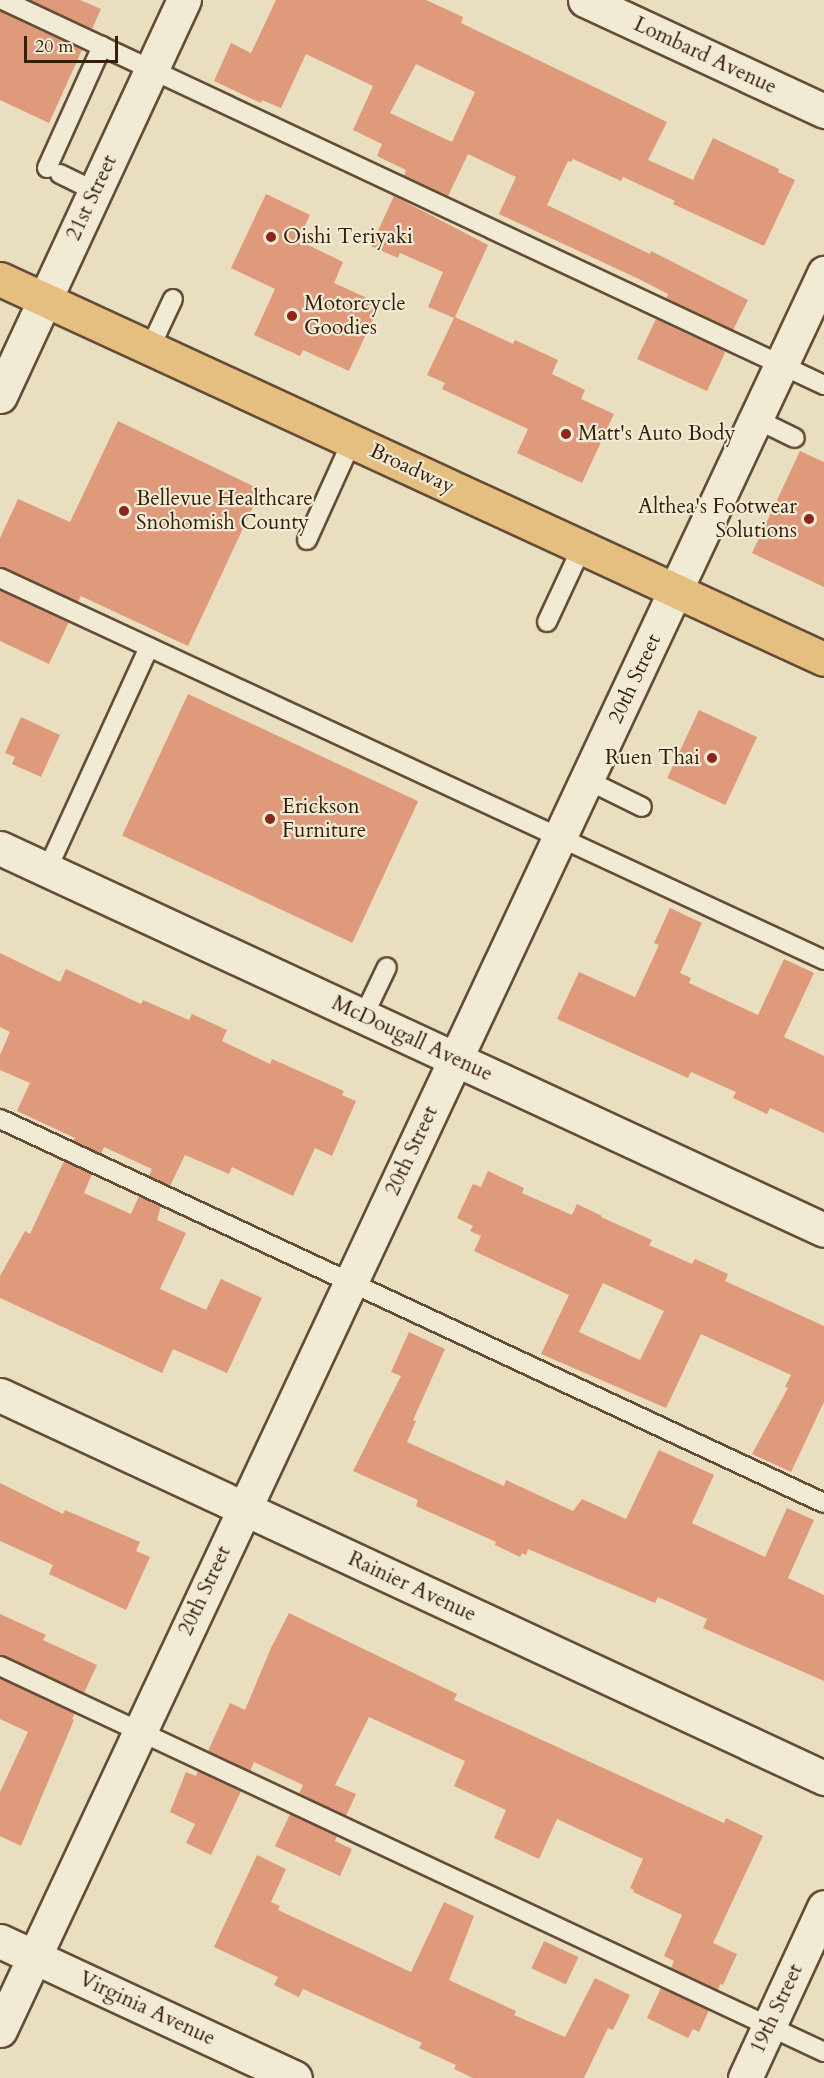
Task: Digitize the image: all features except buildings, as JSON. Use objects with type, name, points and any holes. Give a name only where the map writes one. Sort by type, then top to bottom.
[{"type":"main road","name":"Broadway","points":[[0,279],[824,659]]},
{"type":"street","name":"21st Street","points":[[0,396],[184,0]]},
{"type":"street","name":"Lombard Avenue","points":[[585,0],[824,111]]},
{"type":"street","name":"20th Street","points":[[0,2030],[824,273]]},
{"type":"street","name":"McDougall Avenue","points":[[0,848],[824,1230]]},
{"type":"street","name":"Rainier Avenue","points":[[0,1395],[824,1778]]},
{"type":"street","name":"19th Street","points":[[744,2078],[824,1907]]},
{"type":"street","name":"Virginia Avenue","points":[[0,1941],[295,2078]]},
{"type":"lane","points":[[3,0],[152,68],[252,124],[824,385]]},
{"type":"lane","points":[[95,191],[53,171],[102,46]]},
{"type":"lane","points":[[150,348],[173,299]]},
{"type":"lane","points":[[756,419],[795,438]]},
{"type":"lane","points":[[307,540],[352,441]]},
{"type":"lane","points":[[547,622],[582,547]]},
{"type":"lane","points":[[0,578],[824,960]]},
{"type":"lane","points":[[47,870],[149,647]]},
{"type":"lane","points":[[587,780],[642,807]]},
{"type":"lane","points":[[363,1017],[387,967]]},
{"type":"lane","points":[[0,1119],[824,1503]]},
{"type":"lane","points":[[0,1666],[824,2052]]},
{"type":"place","name":"Oishi Teriyaki","points":[[271,237]]},
{"type":"place","name":"Motorcycle Goodies","points":[[292,316]]},
{"type":"place","name":"Matt's Auto Body","points":[[566,434]]},
{"type":"place","name":"Bellevue Healthcare Snohomish County","points":[[124,511]]},
{"type":"place","name":"Althea's Footwear Solutions","points":[[809,519]]},
{"type":"place","name":"Ruen Thai","points":[[712,758]]},
{"type":"place","name":"Erickson Furniture","points":[[270,819]]}]
